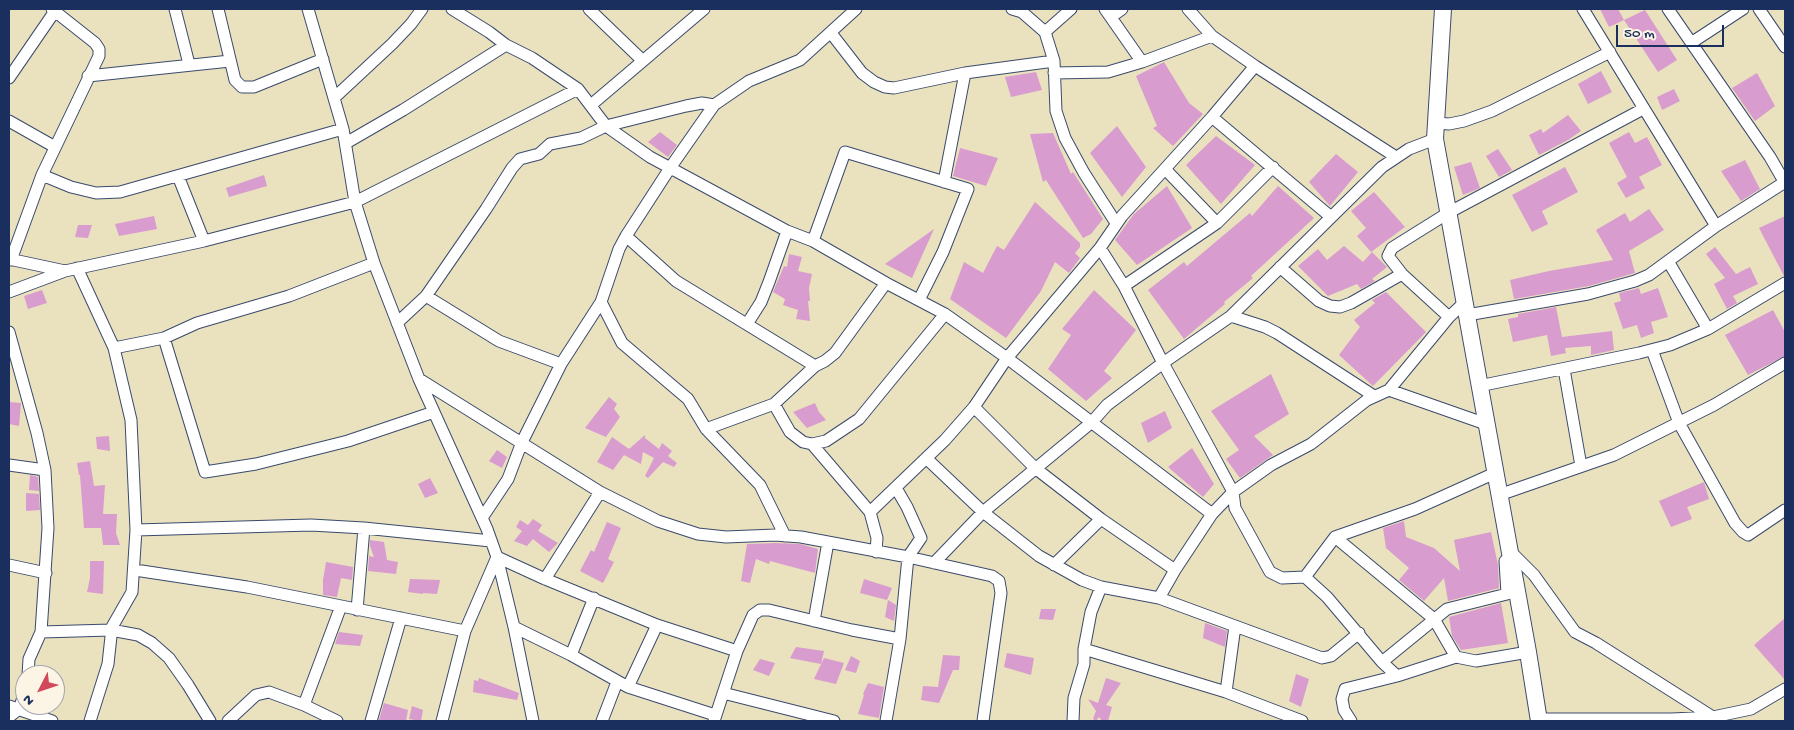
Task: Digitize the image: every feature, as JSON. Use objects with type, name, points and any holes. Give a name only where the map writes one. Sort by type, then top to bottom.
[{"type":"street","points":[[175,9],[189,64]]},
{"type":"street","points":[[218,9],[235,80],[238,85],[247,88],[323,59]]},
{"type":"street","points":[[308,9],[343,129],[355,202],[374,263],[419,379],[482,518],[497,557],[514,627],[533,721]]},
{"type":"street","points":[[334,98],[392,44],[422,9]]},
{"type":"street","points":[[452,9],[506,45],[532,58],[578,90],[606,126],[650,157],[787,231],[813,241],[945,314],[1007,358],[1212,514]]},
{"type":"street","points":[[589,9],[643,61]]},
{"type":"street","points":[[591,105],[704,9]]},
{"type":"street","points":[[482,518],[508,479],[522,442],[561,364],[601,302],[619,249],[626,236],[714,105],[749,81],[800,60],[856,9]]},
{"type":"street","points":[[1045,32],[1071,9]]},
{"type":"street","points":[[1122,9],[1108,13],[1142,62]]},
{"type":"street","points":[[1188,9],[1212,36],[1396,157]]},
{"type":"street","points":[[1443,9],[1436,131],[1448,213],[1539,720],[1716,719],[1751,709],[1785,689]]},
{"type":"street","points":[[1583,9],[1716,226]]},
{"type":"street","points":[[1159,598],[1212,514],[1232,492],[1271,465],[1311,444],[1358,406],[1374,396],[1389,390],[1449,317],[1466,309],[1588,294],[1635,281],[1649,275],[1716,226],[1785,183],[1770,156],[1668,9]]},
{"type":"street","points":[[1691,43],[1743,9]]},
{"type":"street","points":[[1759,9],[1785,47]]},
{"type":"street","points":[[9,78],[54,10],[99,49],[99,56],[42,175],[10,259],[71,270]]},
{"type":"street","points":[[1020,10],[1045,32],[1054,67],[1056,111],[1064,138],[1116,224]]},
{"type":"street","points":[[831,33],[862,73],[884,87],[894,88],[965,73],[1054,67],[1108,72],[1142,62],[1212,36]]},
{"type":"street","points":[[346,143],[403,110],[506,45]]},
{"type":"street","points":[[934,563],[983,512],[1092,422],[1106,405],[1231,316],[1382,167],[1436,131],[1456,122],[1492,111],[1610,52]]},
{"type":"street","points":[[88,76],[230,60]]},
{"type":"street","points":[[870,512],[926,458],[974,407],[1007,358],[1100,248],[1116,224],[1256,66]]},
{"type":"street","points":[[944,182],[965,73]]},
{"type":"street","points":[[9,292],[71,270],[204,241],[355,202],[578,90]]},
{"type":"street","points":[[397,323],[426,296],[512,168],[520,159],[539,154],[550,144],[581,138],[606,126],[686,106],[702,103],[714,105]]},
{"type":"street","points":[[1449,317],[1402,274],[1388,256],[1392,248],[1448,213],[1644,109]]},
{"type":"street","points":[[1212,117],[1331,217]]},
{"type":"street","points":[[9,121],[55,147]]},
{"type":"street","points":[[42,175],[70,187],[96,194],[120,192],[343,129]]},
{"type":"street","points":[[813,241],[845,152],[968,189],[943,252],[919,300]]},
{"type":"street","points":[[1124,286],[1217,223],[1273,168]]},
{"type":"street","points":[[1165,169],[1217,223]]},
{"type":"street","points":[[178,176],[204,241]]},
{"type":"street","points":[[747,324],[761,302],[787,231]]},
{"type":"street","points":[[626,236],[676,281],[814,366]]},
{"type":"street","points":[[1100,248],[1124,286],[1232,492],[1235,508],[1270,572],[1282,578],[1305,577],[1327,597],[1382,662],[1397,676]]},
{"type":"street","points":[[1668,261],[1708,329]]},
{"type":"street","points":[[114,348],[164,338],[197,323],[289,296],[374,263]]},
{"type":"street","points":[[1280,267],[1319,301],[1330,306],[1340,307],[1351,303],[1402,274]]},
{"type":"street","points":[[71,270],[114,348],[131,420],[136,530],[132,592],[112,630],[108,664],[90,721]]},
{"type":"street","points":[[706,429],[774,404],[814,366],[825,361],[835,353],[886,283]]},
{"type":"street","points":[[1480,386],[1670,345],[1708,329],[1785,283]]},
{"type":"street","points":[[426,296],[499,341],[561,364]]},
{"type":"street","points":[[601,302],[622,343],[688,399],[706,429],[760,485],[785,536]]},
{"type":"street","points":[[774,404],[790,432],[803,442],[812,444],[826,441],[859,419],[945,314]]},
{"type":"street","points":[[1231,316],[1277,333],[1374,396]]},
{"type":"street","points":[[9,332],[37,433],[45,470],[48,528],[46,573],[41,632],[29,659],[29,665]]},
{"type":"street","points":[[164,338],[205,472],[256,464],[348,440],[434,412]]},
{"type":"street","points":[[1652,350],[1679,423],[1743,532],[1748,535],[1785,510]]},
{"type":"street","points":[[1499,494],[1614,455],[1714,405],[1785,363]]},
{"type":"street","points":[[1564,369],[1581,466]]},
{"type":"street","points":[[419,379],[600,492],[658,520],[698,534],[726,537],[785,536],[828,542],[908,557],[992,576],[999,581],[1001,593],[983,721]]},
{"type":"street","points":[[1389,390],[1486,424]]},
{"type":"street","points":[[974,407],[1035,468],[1101,519],[1175,570]]},
{"type":"street","points":[[812,444],[870,512],[877,538],[876,552]]},
{"type":"street","points":[[926,458],[983,512],[1054,565],[1082,580],[1101,586],[1159,598],[1322,658],[1331,656],[1359,633]]},
{"type":"street","points":[[9,465],[45,470]]},
{"type":"street","points":[[1305,577],[1335,537],[1415,509],[1495,473]]},
{"type":"street","points":[[886,721],[900,639],[908,557],[920,538],[907,507],[896,488]]},
{"type":"street","points":[[545,580],[600,492]]},
{"type":"street","points":[[1054,565],[1101,519]]},
{"type":"street","points":[[1382,662],[1447,609],[1506,594],[1504,522]]},
{"type":"street","points":[[136,530],[292,524],[364,528],[491,541]]},
{"type":"street","points":[[357,610],[364,528]]},
{"type":"street","points":[[1335,537],[1434,619],[1456,657]]},
{"type":"street","points":[[814,621],[828,542]]},
{"type":"street","points":[[1509,550],[1534,575],[1575,632],[1596,643],[1716,719]]},
{"type":"street","points":[[497,557],[545,580],[657,624],[737,651]]},
{"type":"street","points":[[442,721],[465,631],[497,557]]},
{"type":"street","points":[[9,565],[46,573]]},
{"type":"street","points":[[134,570],[218,582],[465,631]]},
{"type":"street","points":[[1073,721],[1074,698],[1084,664],[1084,650],[1092,612],[1101,586]]},
{"type":"street","points":[[571,655],[594,598]]},
{"type":"street","points":[[304,705],[341,606]]},
{"type":"street","points":[[514,627],[571,655],[622,684],[714,718],[737,651],[753,615],[760,610],[769,610],[900,639]]},
{"type":"street","points":[[371,721],[401,618]]},
{"type":"street","points":[[602,721],[657,624]]},
{"type":"street","points":[[1226,692],[1236,626]]},
{"type":"street","points":[[41,632],[112,630],[138,635],[152,643],[169,658],[210,721]]},
{"type":"street","points":[[1084,650],[1226,692],[1302,721]]},
{"type":"street","points":[[1351,721],[1344,710],[1342,699],[1345,689],[1397,676],[1456,657],[1476,661],[1528,652]]},
{"type":"street","points":[[228,721],[256,695],[270,692],[304,705],[337,721]]},
{"type":"street","points":[[723,693],[834,721]]},
{"type":"street","points":[[9,717],[14,708],[52,721]]},
{"type":"building","points":[[1600,9],[1618,9],[1624,20],[1609,27]]},
{"type":"building","points":[[1645,10],[1677,60],[1658,72],[1624,20]]},
{"type":"building","points":[[1164,62],[1189,103],[1203,114],[1173,146],[1153,128],[1157,126],[1136,76]]},
{"type":"building","points":[[1601,71],[1612,92],[1588,104],[1578,84]]},
{"type":"building","points":[[1036,72],[1042,90],[1011,97],[1005,77]]},
{"type":"building","points":[[1757,73],[1775,106],[1755,121],[1732,88]]},
{"type":"building","points":[[1674,89],[1680,101],[1662,110],[1657,97]]},
{"type":"building","points":[[1568,115],[1581,131],[1539,155],[1529,135],[1541,129],[1543,133]]},
{"type":"building","points":[[1117,126],[1146,167],[1122,197],[1090,153]]},
{"type":"building","points":[[660,132],[677,145],[668,157],[648,142]]},
{"type":"building","points":[[1629,132],[1635,143],[1647,137],[1662,165],[1639,177],[1645,188],[1626,198],[1617,183],[1627,177],[1609,143]]},
{"type":"building","points":[[1053,133],[1071,174],[1073,172],[1103,219],[1091,234],[1083,238],[1046,180],[1043,182],[1030,134]]},
{"type":"building","points":[[1216,136],[1255,165],[1221,204],[1186,165]]},
{"type":"building","points":[[960,148],[998,158],[986,186],[953,176]]},
{"type":"building","points":[[1498,149],[1512,170],[1499,177],[1486,156]]},
{"type":"building","points":[[1336,154],[1358,172],[1330,206],[1309,182]]},
{"type":"building","points":[[1745,160],[1760,189],[1741,201],[1721,171]]},
{"type":"building","points":[[1471,162],[1480,188],[1463,195],[1454,167]]},
{"type":"building","points":[[1565,167],[1578,192],[1542,211],[1548,224],[1532,232],[1512,195]]},
{"type":"building","points":[[264,175],[267,186],[229,197],[226,188]]},
{"type":"building","points":[[1167,186],[1192,228],[1137,265],[1115,240],[1134,214]]},
{"type":"building","points":[[1278,186],[1314,218],[1251,276],[1253,278],[1184,339],[1148,290],[1184,262],[1187,266],[1250,213],[1252,216]]},
{"type":"building","points":[[1374,192],[1405,227],[1371,252],[1357,236],[1366,228],[1351,211]]},
{"type":"building","points":[[1035,202],[1080,243],[1080,247],[1075,253],[1080,258],[1069,273],[1055,262],[1041,291],[1006,338],[950,299],[964,262],[983,273],[997,246],[1004,250]]},
{"type":"building","points":[[1649,209],[1664,230],[1629,251],[1635,273],[1589,286],[1514,299],[1510,280],[1613,260],[1596,230],[1625,213],[1630,222]]},
{"type":"building","points":[[154,216],[157,229],[119,236],[115,224]]},
{"type":"building","points":[[1785,216],[1785,276],[1784,276],[1759,228]]},
{"type":"building","points":[[78,225],[92,225],[88,238],[75,237]]},
{"type":"building","points":[[934,229],[912,278],[885,264]]},
{"type":"building","points":[[1344,246],[1363,262],[1372,252],[1387,267],[1372,279],[1375,281],[1361,289],[1357,284],[1328,296],[1298,266],[1318,249],[1327,260]]},
{"type":"building","points":[[1715,247],[1736,274],[1750,267],[1758,284],[1733,296],[1737,303],[1727,309],[1714,284],[1725,278],[1706,254]]},
{"type":"building","points":[[789,254],[802,257],[798,271],[812,274],[809,288],[810,301],[808,301],[810,321],[796,319],[798,310],[783,305],[785,299],[773,292],[784,266],[787,267]]},
{"type":"building","points":[[1639,288],[1641,294],[1658,288],[1668,317],[1651,322],[1654,333],[1641,338],[1637,325],[1623,329],[1614,303],[1621,301],[1619,293]]},
{"type":"building","points":[[42,290],[47,303],[28,309],[24,296]]},
{"type":"building","points":[[1094,290],[1136,330],[1104,371],[1112,378],[1086,401],[1048,369],[1071,335],[1062,329]]},
{"type":"building","points":[[1386,292],[1426,332],[1373,386],[1339,355],[1360,327],[1354,320],[1375,303],[1372,300]]},
{"type":"building","points":[[1556,307],[1562,337],[1612,331],[1614,350],[1591,355],[1591,346],[1565,348],[1566,353],[1551,356],[1547,335],[1513,342],[1508,319],[1518,317],[1518,314]]},
{"type":"building","points":[[1773,310],[1785,332],[1785,356],[1748,375],[1725,335]]},
{"type":"building","points":[[1271,374],[1289,414],[1254,436],[1273,455],[1240,478],[1226,459],[1239,450],[1211,411]]},
{"type":"building","points":[[609,397],[617,404],[614,409],[620,417],[606,437],[585,428]]},
{"type":"building","points":[[9,402],[21,403],[19,426],[9,424]]},
{"type":"building","points":[[815,403],[819,412],[826,420],[807,428],[793,412]]},
{"type":"building","points":[[1165,411],[1172,428],[1148,443],[1141,423]]},
{"type":"building","points":[[645,435],[645,438],[659,449],[662,443],[672,451],[668,456],[677,463],[674,467],[663,462],[648,478],[645,476],[654,458],[643,452],[641,464],[624,455],[613,470],[597,462],[612,437],[629,449]]},
{"type":"building","points":[[109,436],[110,451],[97,449],[96,437]]},
{"type":"building","points":[[1192,448],[1214,484],[1203,497],[1168,467]]},
{"type":"building","points":[[497,450],[507,457],[502,468],[489,461]]},
{"type":"building","points":[[90,461],[94,486],[105,485],[103,514],[117,514],[116,533],[120,545],[103,545],[101,528],[84,528],[80,475],[77,463]]},
{"type":"building","points":[[30,475],[38,477],[39,491],[29,490]]},
{"type":"building","points":[[430,478],[438,493],[425,498],[418,484]]},
{"type":"building","points":[[1704,482],[1709,499],[1687,507],[1692,519],[1671,527],[1659,501]]},
{"type":"building","points":[[26,493],[39,494],[40,510],[26,511]]},
{"type":"building","points":[[533,519],[542,525],[538,531],[558,543],[549,552],[533,539],[527,546],[514,541],[522,531],[516,527],[520,520],[528,525]]},
{"type":"building","points":[[1404,521],[1406,537],[1434,548],[1460,571],[1454,540],[1491,532],[1498,565],[1499,588],[1448,601],[1444,578],[1424,601],[1399,580],[1409,568],[1386,548],[1383,528]]},
{"type":"building","points":[[607,522],[621,528],[608,559],[614,562],[603,583],[580,571],[591,550],[594,552]]},
{"type":"building","points":[[370,540],[384,542],[387,560],[398,562],[396,574],[368,571],[369,556],[374,557]]},
{"type":"building","points":[[747,544],[800,544],[818,549],[815,573],[770,561],[769,564],[756,559],[750,583],[741,581]]},
{"type":"building","points":[[90,561],[104,561],[103,594],[87,592],[90,578]]},
{"type":"building","points":[[326,562],[353,567],[352,580],[341,578],[337,597],[323,595]]},
{"type":"building","points":[[410,579],[440,580],[437,594],[408,592]]},
{"type":"building","points":[[864,579],[892,588],[887,600],[860,593]]},
{"type":"building","points":[[888,600],[896,605],[894,621],[885,617]]},
{"type":"building","points":[[1501,603],[1508,643],[1461,650],[1452,636],[1449,617]]},
{"type":"building","points":[[1041,609],[1056,609],[1053,620],[1039,619]]},
{"type":"building","points":[[1785,618],[1785,680],[1754,645]]},
{"type":"building","points":[[1205,623],[1227,631],[1225,647],[1203,638]]},
{"type":"building","points":[[339,632],[363,635],[360,646],[335,644]]},
{"type":"building","points":[[796,647],[824,651],[821,664],[790,658]]},
{"type":"building","points":[[1007,653],[1034,658],[1031,675],[1004,667]]},
{"type":"building","points":[[943,655],[960,656],[959,670],[953,670],[939,703],[921,700],[923,686],[938,687]]},
{"type":"building","points":[[851,656],[860,661],[856,673],[845,670]]},
{"type":"building","points":[[824,658],[844,663],[836,684],[814,679]]},
{"type":"building","points":[[760,659],[775,663],[769,676],[753,670]]},
{"type":"building","points":[[1296,674],[1309,679],[1301,707],[1289,701]]},
{"type":"building","points":[[479,678],[519,693],[517,700],[473,692],[474,680],[478,681]]},
{"type":"building","points":[[1106,678],[1121,683],[1106,705],[1112,707],[1108,721],[1102,721],[1099,717],[1096,721],[1093,719],[1096,711],[1088,699],[1098,703]]},
{"type":"building","points":[[868,683],[884,687],[879,718],[858,714]]},
{"type":"building","points":[[384,703],[408,710],[406,721],[379,720]]},
{"type":"building","points":[[412,706],[423,710],[421,721],[409,719]]}]
